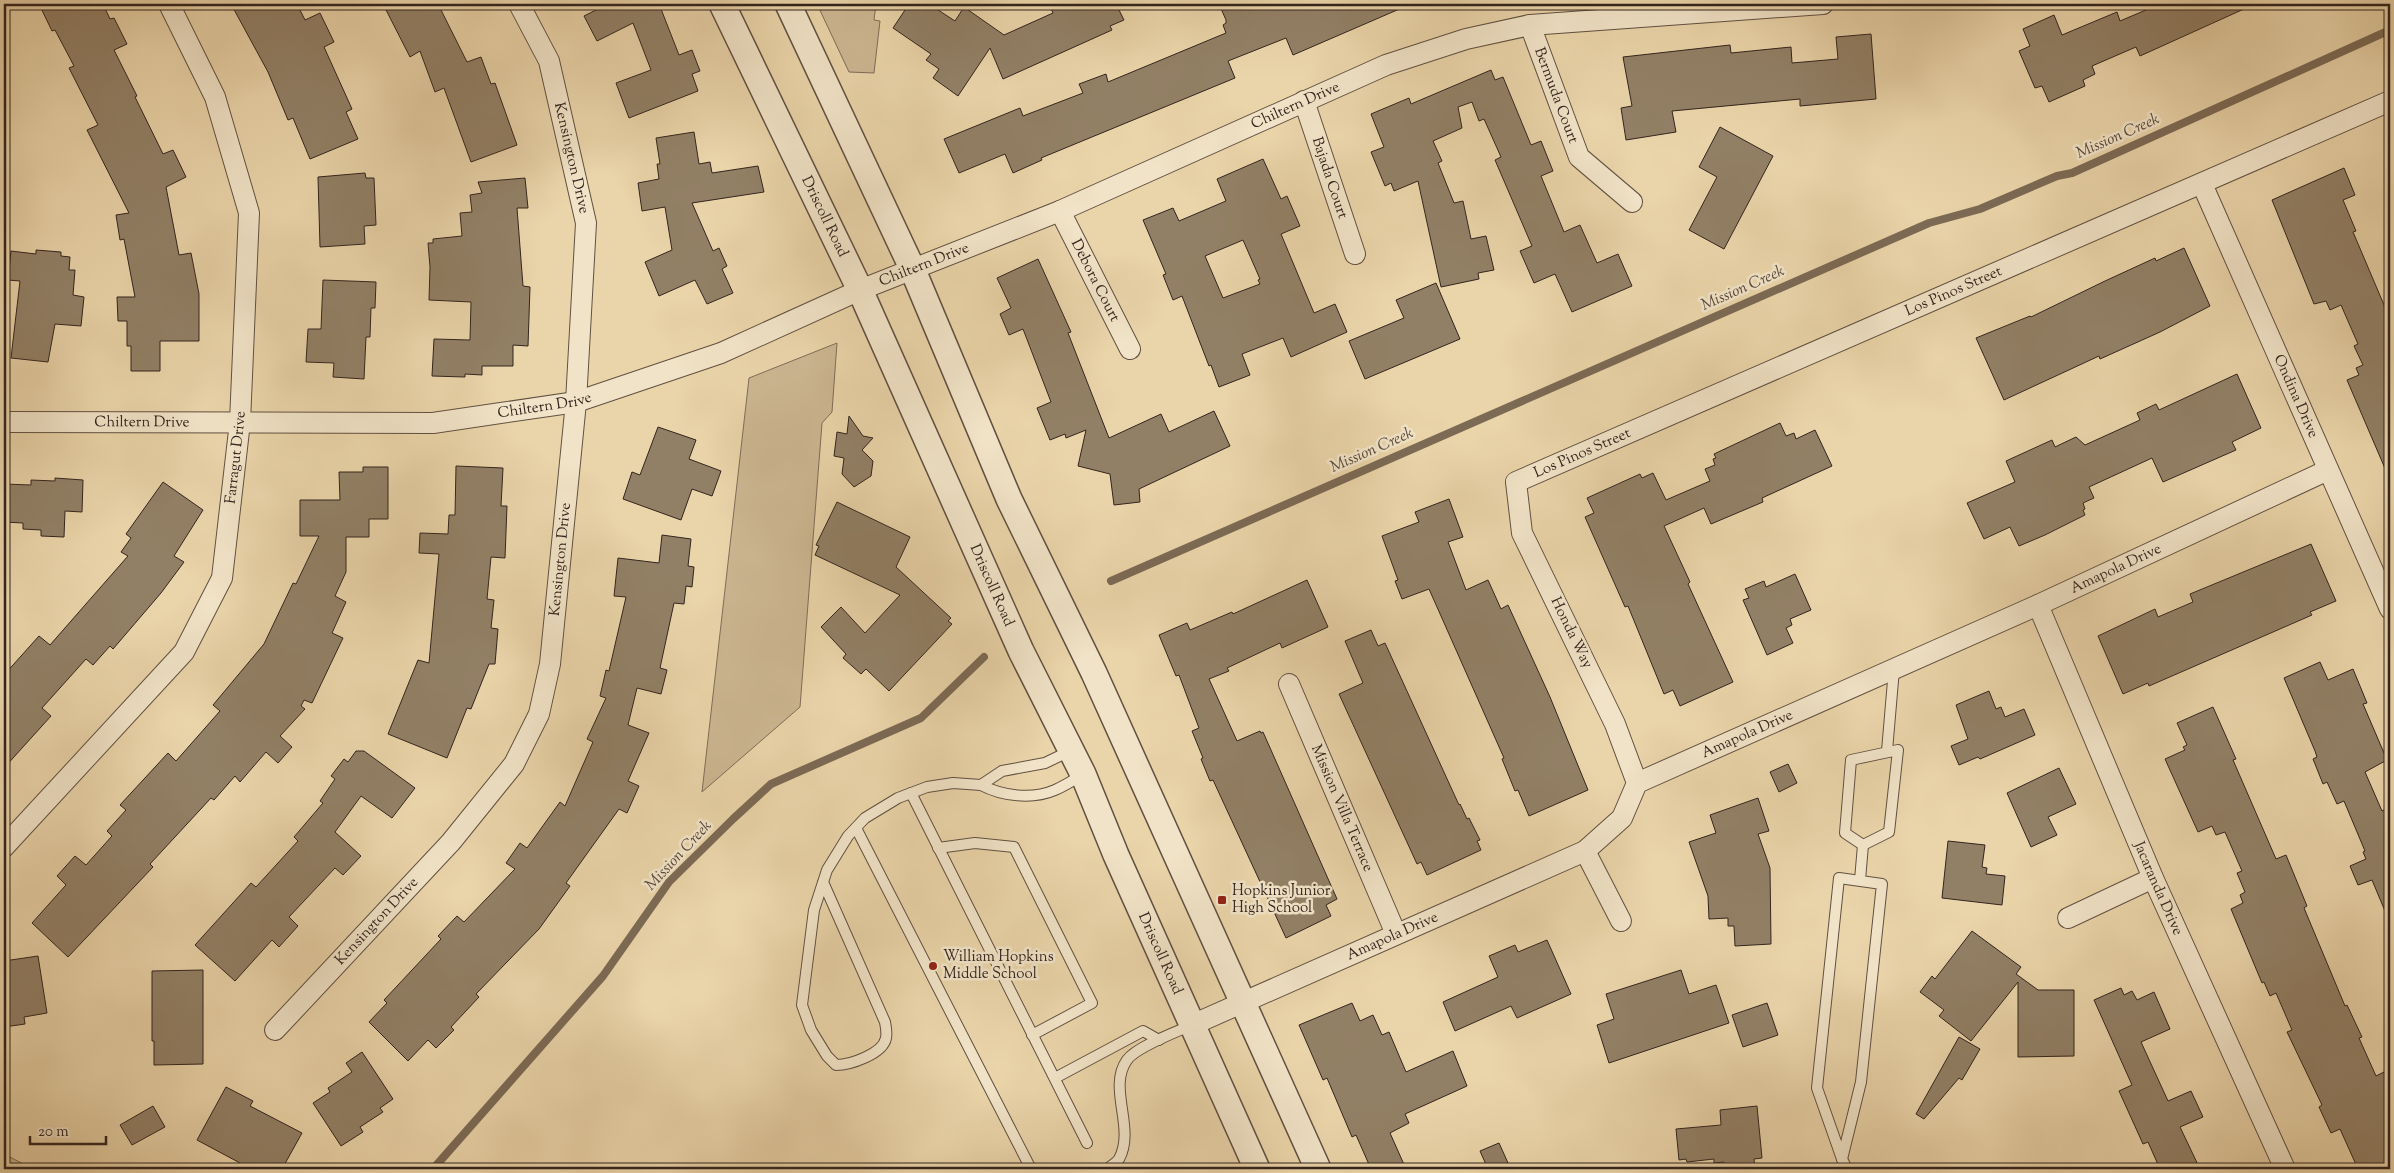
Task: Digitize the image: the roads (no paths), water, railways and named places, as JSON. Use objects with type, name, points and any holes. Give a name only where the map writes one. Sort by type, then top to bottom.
[{"type":"street","name":"Farragut Drive","points":[[4,847],[184,652],[222,578],[240,422],[249,213],[215,96],[169,4]]},
{"type":"street","name":"Kensington Drive","points":[[275,1030],[451,842],[514,764],[539,714],[550,664],[576,402],[586,223],[549,61],[519,4]]},
{"type":"street","name":"Driscoll Road","points":[[722,4],[860,290],[1021,651],[1083,774],[1116,855],[1257,1169]]},
{"type":"street","points":[[788,4],[912,268],[1009,499],[1094,673],[1318,1169]]},
{"type":"street","name":"Chiltern Drive","points":[[4,422],[433,423],[576,402],[721,353],[912,268],[1060,211],[1386,65],[1466,39],[1530,25],[1761,6],[1823,4]]},
{"type":"street","name":"Bermuda Court","points":[[1530,25],[1579,157],[1632,202]]},
{"type":"street","name":"Bajada Court","points":[[1304,101],[1356,254]]},
{"type":"street","name":"Los Pinos Street","points":[[1516,482],[2390,101]]},
{"type":"street","name":"Ondina Drive","points":[[2202,184],[2390,609]]},
{"type":"street","name":"Debora Court","points":[[1060,211],[1130,349]]},
{"type":"street","name":"Amapola Drive","points":[[1192,1025],[1585,851],[1622,818],[1637,783],[2038,605],[2328,470]]},
{"type":"street","name":"Honda Way","points":[[1516,482],[1522,533],[1615,724],[1637,783]]},
{"type":"street","name":"Jacaranda Drive","points":[[2038,605],[2153,878],[2285,1169]]},
{"type":"street","name":"Mission Villa Terrace","points":[[1289,684],[1396,934]]},
{"type":"street","points":[[1585,851],[1621,921]]},
{"type":"street","points":[[2068,918],[2153,878]]},
{"type":"lane","points":[[1887,751],[1894,669]]},
{"type":"lane","points":[[981,785],[1002,770],[1045,763],[1071,750]]},
{"type":"lane","points":[[1898,750],[1889,832],[1863,845],[1845,833],[1851,760],[1898,750]]},
{"type":"lane","points":[[823,882],[885,1022],[887,1037],[883,1045],[876,1052],[848,1065],[836,1065],[827,1056],[811,1030],[802,1005],[814,910],[826,870],[848,836],[865,818],[910,793],[953,783],[981,785],[994,792],[1030,795],[1054,791],[1083,774]]},
{"type":"lane","points":[[910,793],[1087,1143]]},
{"type":"lane","points":[[856,828],[1031,1169]]},
{"type":"lane","points":[[938,848],[975,844],[1014,847],[1092,1003],[1032,1035]]},
{"type":"lane","points":[[1860,880],[1863,845]]},
{"type":"lane","points":[[1842,1159],[1861,1082],[1882,884],[1839,878],[1817,1088],[1842,1159],[1847,1169]]},
{"type":"lane","points":[[1107,1169],[1118,1159],[1125,1134],[1120,1081],[1127,1060],[1159,1040],[1192,1025]]},
{"type":"lane","points":[[1055,1078],[1143,1031],[1159,1040]]},
{"type":"waterway","name":"Mission Creek","points":[[1111,581],[1929,223],[1980,209],[2057,176],[2072,173],[2390,30]]},
{"type":"waterway","name":"Mission Creek","points":[[433,1169],[603,976],[669,882],[733,819],[771,784],[921,718],[984,657]]},
{"type":"place","name":"Hopkins Junior High School","points":[[1222,900]]},
{"type":"place","name":"William Hopkins Middle School","points":[[933,966]]}]
